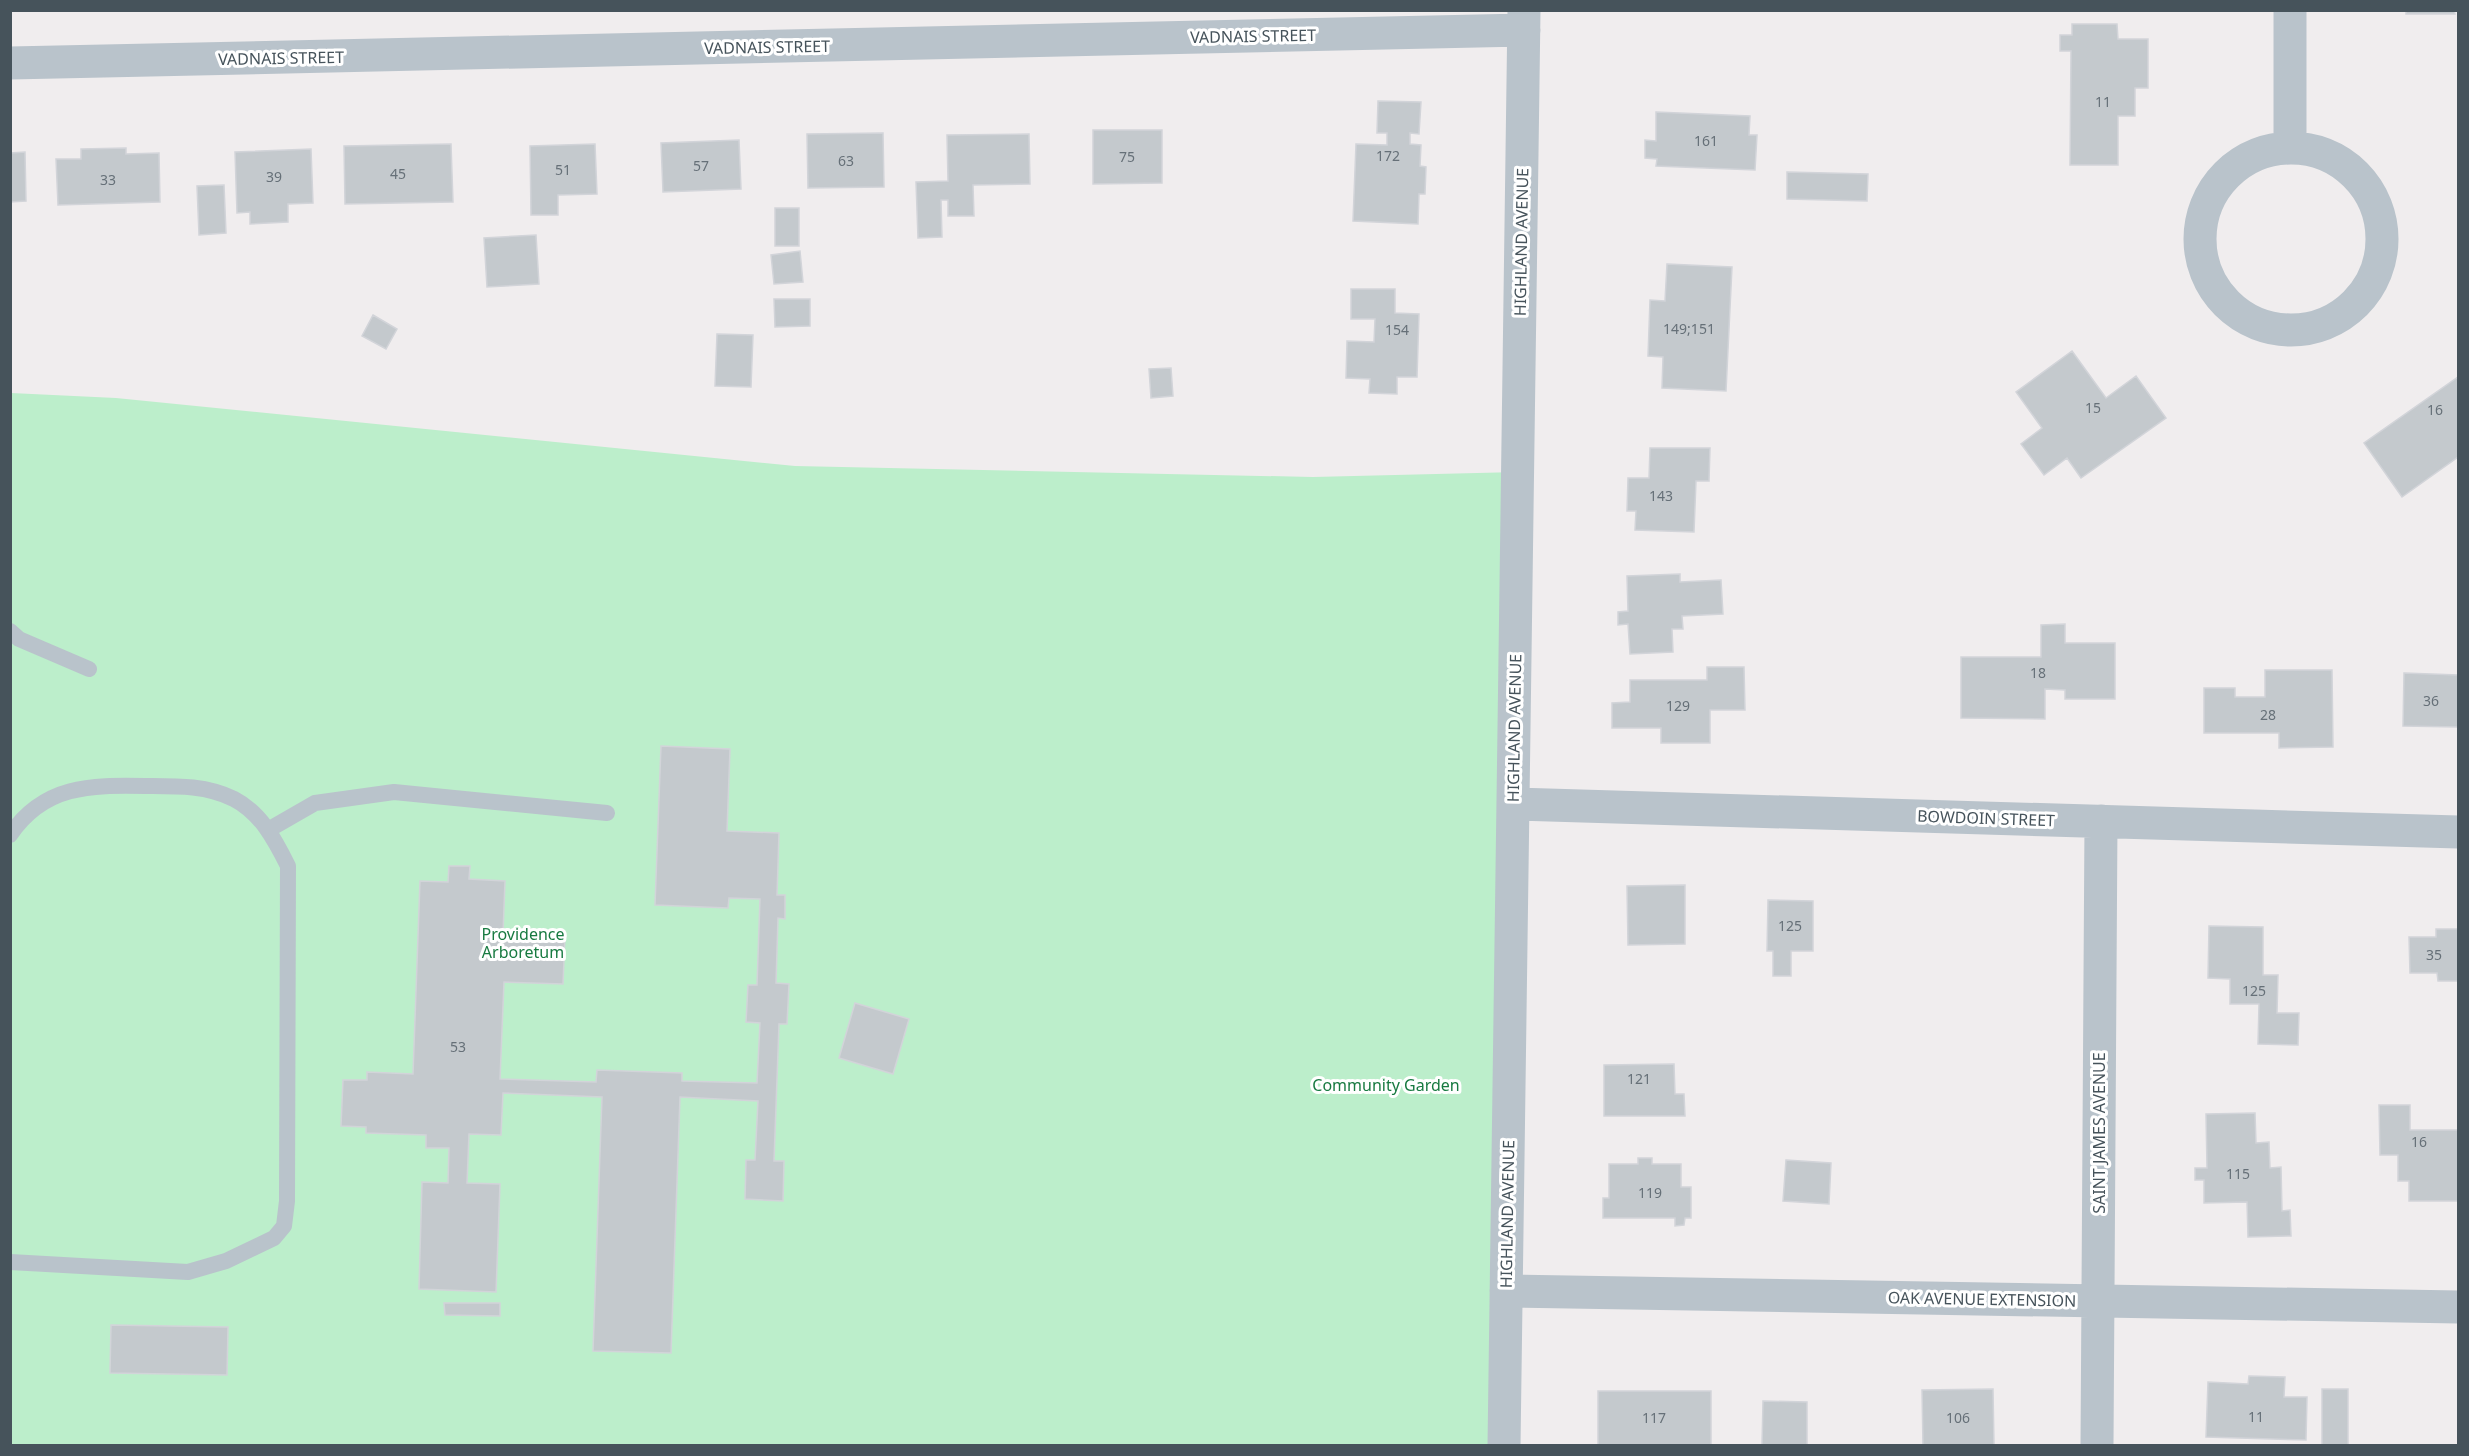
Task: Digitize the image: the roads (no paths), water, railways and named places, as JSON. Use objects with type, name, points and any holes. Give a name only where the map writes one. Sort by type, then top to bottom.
[{"type":"street","points":[[2290,10],[2290,148]]},
{"type":"street","name":"VADNAIS STREET","points":[[10,63],[1524,20]]},
{"type":"street","name":"HIGHLAND AVENUE","points":[[1504,1446],[1524,20]]},
{"type":"street","points":[[2290,148],[2327,155],[2359,177],[2374,201],[2382,228],[2379,266],[2360,300],[2330,323],[2291,331],[2251,322],[2219,297],[2209,280],[2202,260],[2199,240],[2208,200],[2219,183],[2250,157],[2269,150],[2290,148]]},
{"type":"street","name":"BOWDOIN STREET","points":[[1513,804],[2458,832]]},
{"type":"street","name":"SAINT JAMES AVENUE","points":[[2097,1446],[2102,822]]},
{"type":"street","name":"OAK AVENUE EXTENSION","points":[[1506,1290],[2458,1307]]},
{"type":"lane","points":[[10,631],[19,639],[89,669]]},
{"type":"lane","points":[[10,835],[28,813],[57,795],[110,784],[188,786],[208,790],[241,803],[268,830],[288,866],[287,1201],[284,1226],[274,1238],[259,1246],[226,1261],[189,1272],[10,1262]]},
{"type":"lane","points":[[268,830],[315,803],[394,792],[607,813]]},
{"type":"park label","name":"Providence Arboretum","points":[[523,943]]},
{"type":"park label","name":"Community Garden","points":[[1386,1085]]}]
